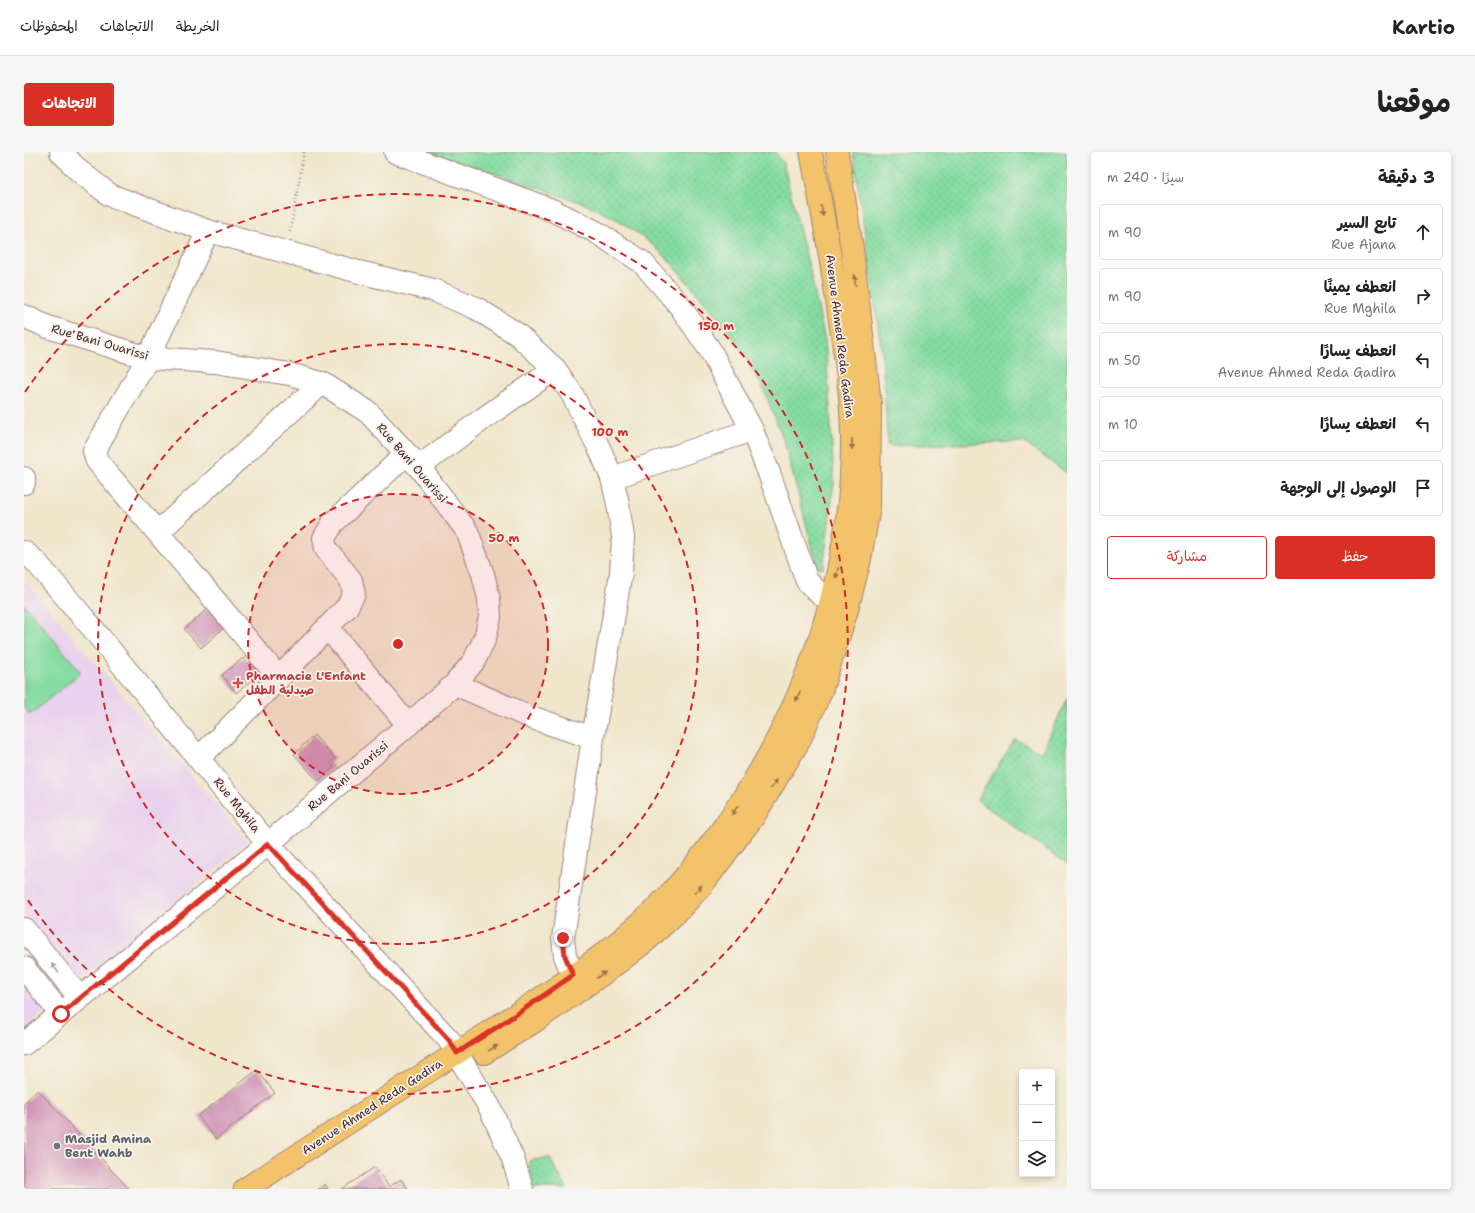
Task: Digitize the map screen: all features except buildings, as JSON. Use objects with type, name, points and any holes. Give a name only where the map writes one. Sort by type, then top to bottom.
[{"type":"main road","points":[[798,152],[813,162]]},
{"type":"main road","name":"Avenue Ahmed Reda Gadira","points":[[245,1189],[461,1059],[535,1021],[607,971],[647,940],[676,914],[702,885],[754,816],[799,741],[821,691],[847,610],[860,559],[869,507],[870,404],[852,249],[837,152]]},
{"type":"main road","name":"Avenue Ahmed Reda Gadira","points":[[271,1189],[461,1059],[520,1012],[620,940],[648,916],[692,870],[749,789],[772,750],[792,710],[818,645],[831,600],[847,518],[851,476],[852,437],[846,360],[832,265],[813,162]]},
{"type":"street","points":[[61,152],[78,171],[110,194],[208,231],[359,272],[433,290],[468,305],[517,334],[554,369],[572,394],[601,452],[612,478],[623,537],[621,573],[593,738],[563,938],[565,956],[573,975]]},
{"type":"street","points":[[395,152],[552,210],[596,232],[642,262],[680,306],[710,350],[752,430],[769,473],[806,581],[820,594],[831,600]]},
{"type":"street","points":[[208,231],[148,358],[94,451],[97,461],[279,678]]},
{"type":"street","name":"Rue Bani Ouarissi","points":[[24,316],[48,327],[148,358],[215,362],[289,374],[322,383],[368,412],[412,461],[467,531],[483,574],[490,599],[490,617],[485,638],[474,661],[455,684],[268,844],[24,1044]]},
{"type":"street","points":[[198,758],[279,678],[347,607],[354,594],[351,580],[326,549],[324,538],[333,524],[412,461],[484,418],[554,369]]},
{"type":"street","points":[[158,532],[322,383]]},
{"type":"street","points":[[612,478],[752,430]]},
{"type":"street","points":[[24,478],[24,483]]},
{"type":"street","name":"Rue Mghila","points":[[24,552],[35,561],[268,844],[449,1040],[490,1108],[513,1159],[522,1189]]},
{"type":"street","points":[[325,630],[332,634],[408,725]]},
{"type":"street","points":[[455,684],[530,716],[593,738]]},
{"type":"street","points":[[24,929],[80,998]]},
{"type":"street","points":[[24,968],[61,1014]]},
{"type":"path","points":[[286,252],[304,152]]},
{"type":"shaded area","points":[[24,580],[248,842],[24,1029]]},
{"type":"green space","points":[[429,152],[775,152],[783,163],[810,271],[825,340],[834,483],[823,569],[818,568],[783,438],[762,386],[729,331],[668,259],[653,245],[620,221],[583,203]]},
{"type":"green space","points":[[853,152],[1067,152],[1067,473],[1023,442],[888,446],[882,352]]},
{"type":"green space","points":[[24,604],[81,672],[30,715],[24,708]]},
{"type":"green space","points":[[1067,698],[1067,864],[977,800],[1015,739],[1042,753]]},
{"type":"green space","points":[[549,1157],[567,1189],[534,1189],[529,1161]]},
{"type":"place","name":"Pharmacie L'Enfant صيدلية الطفل","points":[[238,683]]},
{"type":"place","name":"Masjid Amina Bent Wahb","points":[[57,1146]]},
{"type":"route","points":[[61,1014],[268,844],[449,1040],[457,1053],[573,975],[565,956],[563,938]]}]
